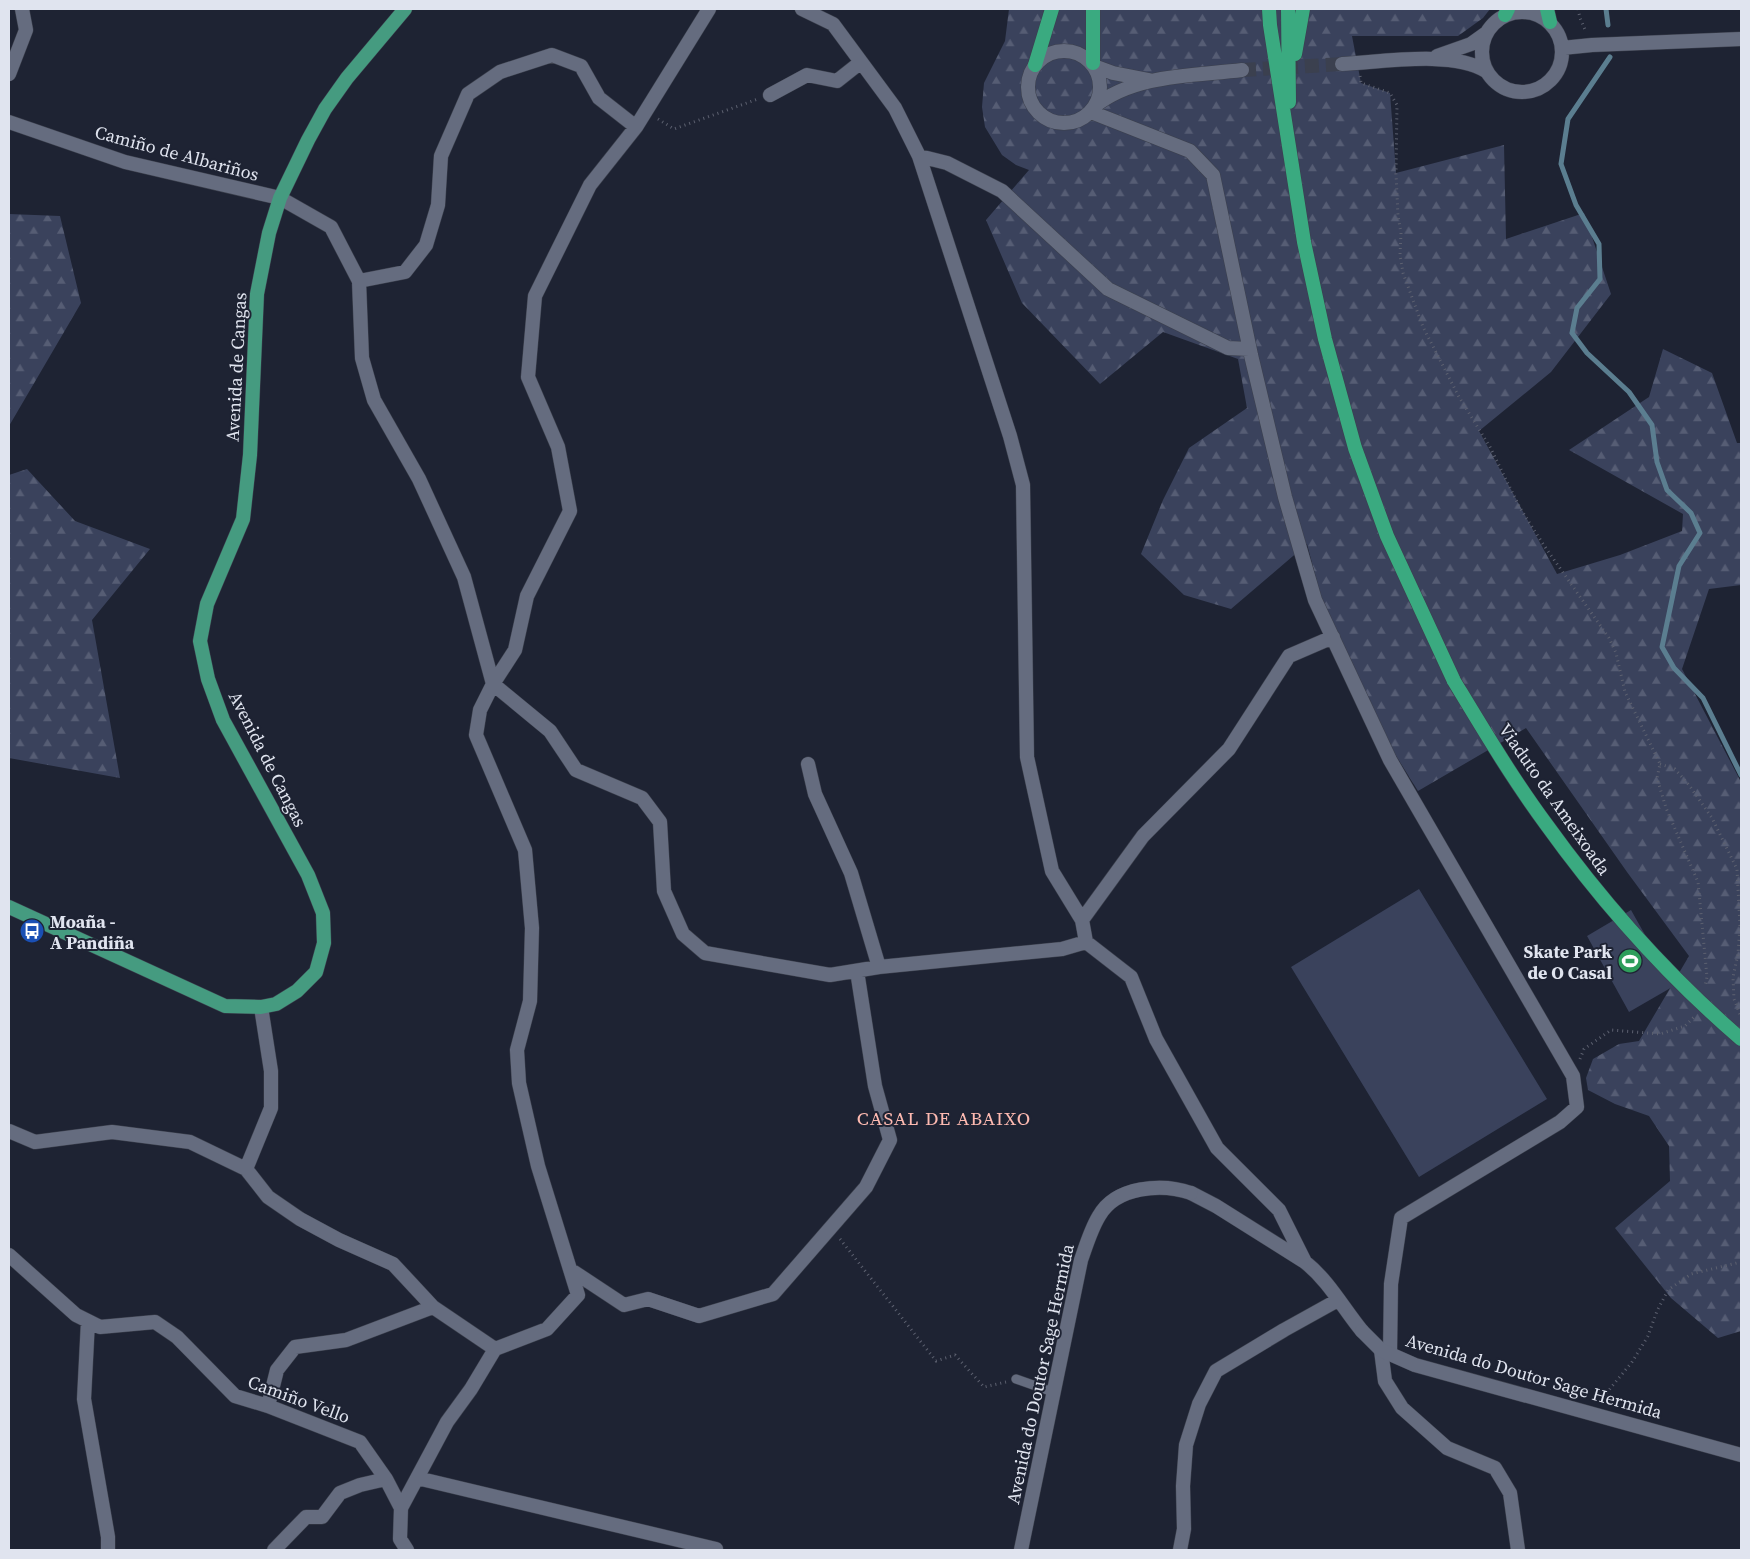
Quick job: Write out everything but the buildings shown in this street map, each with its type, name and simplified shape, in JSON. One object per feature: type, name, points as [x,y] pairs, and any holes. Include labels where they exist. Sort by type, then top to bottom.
[{"type":"highway","points":[[1035,65],[1052,9]]},
{"type":"highway","points":[[1093,9],[1094,65]]},
{"type":"highway","points":[[1269,9],[1292,167]]},
{"type":"highway","points":[[1288,9],[1292,167]]},
{"type":"highway","points":[[1289,87],[1303,9]]},
{"type":"highway","name":"Viaduto da Ameixoada","points":[[1292,167],[1304,242],[1321,322],[1355,448],[1387,536],[1454,681],[1487,735],[1545,822],[1593,886],[1662,962],[1715,1016],[1741,1038]]},
{"type":"main road","name":"Avenida de Cangas","points":[[9,907],[226,1006],[261,1007],[276,1004],[297,991],[316,972],[324,943],[323,912],[308,875],[222,720],[208,679],[200,641],[207,604],[244,519],[250,455],[257,294],[269,233],[280,198],[325,109],[347,78],[405,9]]},
{"type":"street","points":[[9,74],[26,30],[22,9]]},
{"type":"street","points":[[407,1550],[400,1539],[401,1508],[447,1422],[471,1389],[495,1349],[547,1330],[578,1296],[538,1166],[519,1083],[518,1050],[530,1001],[532,928],[525,850],[476,735],[480,710],[493,684],[515,650],[527,596],[570,511],[558,447],[528,377],[535,296],[590,185],[636,127],[710,9]]},
{"type":"street","points":[[802,9],[833,24],[895,108],[919,156],[1010,436],[1023,485],[1027,757],[1052,871],[1082,920],[1086,942],[1132,977],[1156,1039],[1217,1148],[1279,1210],[1305,1262]]},
{"type":"street","points":[[1342,64],[1427,59],[1455,61],[1478,66],[1495,82],[1507,89],[1520,92],[1533,90],[1546,84],[1555,75],[1561,62],[1562,48],[1549,15],[1528,12],[1506,12],[1485,34],[1471,44],[1427,59]]},
{"type":"street","points":[[1485,34],[1481,53],[1486,72]]},
{"type":"street","points":[[1562,48],[1741,39]]},
{"type":"street","points":[[1154,80],[1113,73],[1094,65],[1076,53],[1065,51],[1048,55],[1035,65],[1030,76],[1028,88],[1030,100],[1036,111],[1046,119],[1057,123],[1070,124],[1081,120],[1113,94],[1154,80],[1242,70]]},
{"type":"street","points":[[636,127],[599,98],[581,66],[552,55],[500,72],[468,94],[441,156],[438,205],[426,245],[404,272],[359,281],[362,358],[374,400],[419,479],[464,577],[493,684],[550,731],[576,770],[642,798],[660,822],[664,891],[683,934],[705,954],[830,975],[880,967],[1062,949],[1086,942]]},
{"type":"street","points":[[770,95],[807,75],[837,82],[862,62]]},
{"type":"street","points":[[1093,109],[1100,97],[1101,86],[1094,65]]},
{"type":"street","points":[[1093,109],[1190,151],[1213,175],[1250,349],[1285,497],[1315,600],[1390,760],[1573,1076],[1577,1107],[1560,1122],[1401,1218],[1391,1284],[1385,1352],[1385,1381],[1402,1408],[1447,1448],[1495,1468],[1510,1494],[1518,1550]]},
{"type":"street","name":"Camiño de Albariños","points":[[9,122],[125,162],[280,198],[331,227],[359,281]]},
{"type":"street","points":[[919,156],[947,163],[1002,191],[1108,289],[1228,348],[1250,349]]},
{"type":"street","points":[[1082,920],[1143,836],[1229,749],[1289,656],[1333,637]]},
{"type":"street","points":[[808,764],[815,794],[851,873],[880,967]]},
{"type":"street","points":[[571,1270],[624,1305],[648,1298],[699,1316],[773,1294],[866,1186],[890,1140],[875,1086],[857,970]]},
{"type":"street","points":[[246,1169],[271,1108],[271,1071],[261,1007]]},
{"type":"street","points":[[9,1131],[35,1142],[112,1132],[190,1142],[246,1169],[268,1197],[300,1219],[339,1240],[393,1264],[433,1307],[495,1349]]},
{"type":"street","name":"Avenida do Doutor Sage Hermida","points":[[1021,1550],[1081,1260],[1099,1215],[1114,1199],[1137,1190],[1156,1186],[1178,1188],[1191,1193],[1216,1206],[1305,1262],[1332,1289],[1338,1300],[1362,1331],[1385,1352],[1415,1365],[1741,1454]]},
{"type":"street","name":"Camiño Vello","points":[[9,1255],[76,1315],[100,1327],[154,1322],[177,1337],[235,1396],[268,1406],[360,1442],[386,1479]]},
{"type":"street","points":[[1180,1550],[1184,1529],[1183,1486],[1186,1445],[1199,1404],[1216,1371],[1338,1300]]},
{"type":"street","points":[[268,1406],[277,1370],[295,1347],[346,1340],[433,1307]]},
{"type":"street","points":[[88,1321],[84,1398],[108,1536],[108,1550]]},
{"type":"street","points":[[417,1478],[716,1549]]},
{"type":"street","points":[[274,1550],[306,1517],[322,1517],[340,1493],[360,1485],[386,1479],[401,1508]]},
{"type":"lane","points":[[1016,1379],[1054,1392]]},
{"type":"path","points":[[1578,9],[1592,45]]},
{"type":"path","points":[[1357,63],[1361,83],[1390,92],[1397,105],[1396,174],[1398,216],[1401,233],[1400,255],[1403,273],[1423,327],[1459,397],[1490,447],[1520,508],[1609,638],[1616,653],[1625,692],[1660,764],[1657,778],[1666,808],[1698,882],[1707,978],[1705,987]]},
{"type":"path","points":[[646,112],[674,129],[770,95]]},
{"type":"path","points":[[1660,764],[1675,769],[1689,785],[1712,818],[1736,869],[1740,926],[1733,984],[1734,999],[1741,1017]]},
{"type":"path","points":[[1573,1076],[1584,1049],[1611,1030],[1660,1034],[1685,1026],[1699,1012]]},
{"type":"path","points":[[831,1227],[936,1361],[955,1355],[984,1387],[1016,1379]]},
{"type":"path","points":[[1590,1413],[1632,1362],[1648,1336],[1657,1311],[1668,1290],[1691,1274],[1741,1262]]},
{"type":"green space","points":[[1009,9],[1490,9],[1483,18],[1458,36],[1352,36],[1361,83],[1390,93],[1396,173],[1504,145],[1506,239],[1584,213],[1611,294],[1551,372],[1479,431],[1557,574],[1620,555],[1682,531],[1683,514],[1569,450],[1649,397],[1663,349],[1712,373],[1737,443],[1741,443],[1741,585],[1709,589],[1682,669],[1741,782],[1741,1331],[1718,1338],[1671,1298],[1615,1228],[1670,1181],[1669,1146],[1649,1116],[1615,1104],[1588,1090],[1586,1078],[1593,1059],[1619,1044],[1639,1041],[1689,956],[1627,872],[1526,728],[1418,791],[1393,751],[1321,597],[1307,544],[1231,609],[1184,595],[1141,554],[1163,500],[1189,448],[1247,408],[1238,359],[1163,332],[1100,384],[1022,303],[986,220],[1029,170],[1016,165],[1002,155],[985,127],[982,107],[984,83],[1005,41]]},
{"type":"green space","points":[[9,214],[60,216],[81,303],[9,426]]},
{"type":"green space","points":[[27,469],[75,521],[150,549],[92,620],[120,778],[9,758],[9,475]]},
{"type":"green space","points":[[1419,889],[1547,1099],[1419,1177],[1291,967]]},
{"type":"green space","name":"Skate Park de O Casal","points":[[1631,910],[1674,986],[1629,1012],[1587,936]]},
{"type":"waterway","points":[[1606,9],[1608,25]]},
{"type":"waterway","points":[[1610,57],[1568,119],[1561,164],[1576,205],[1599,244],[1600,279],[1577,308],[1572,333],[1587,353],[1629,392],[1652,425],[1657,462],[1667,490],[1691,513],[1700,533],[1679,566],[1662,647],[1674,668],[1703,698],[1741,775]]},
{"type":"tunnel","points":[[1242,70],[1342,64]]},
{"type":"place","name":"Moaña - A Pandiña","points":[[32,931]]},
{"type":"place","name":"Skate Park de O Casal","points":[[1630,961]]},
{"type":"district","name":"CASAL DE ABAIXO","points":[[944,1118]]}]
